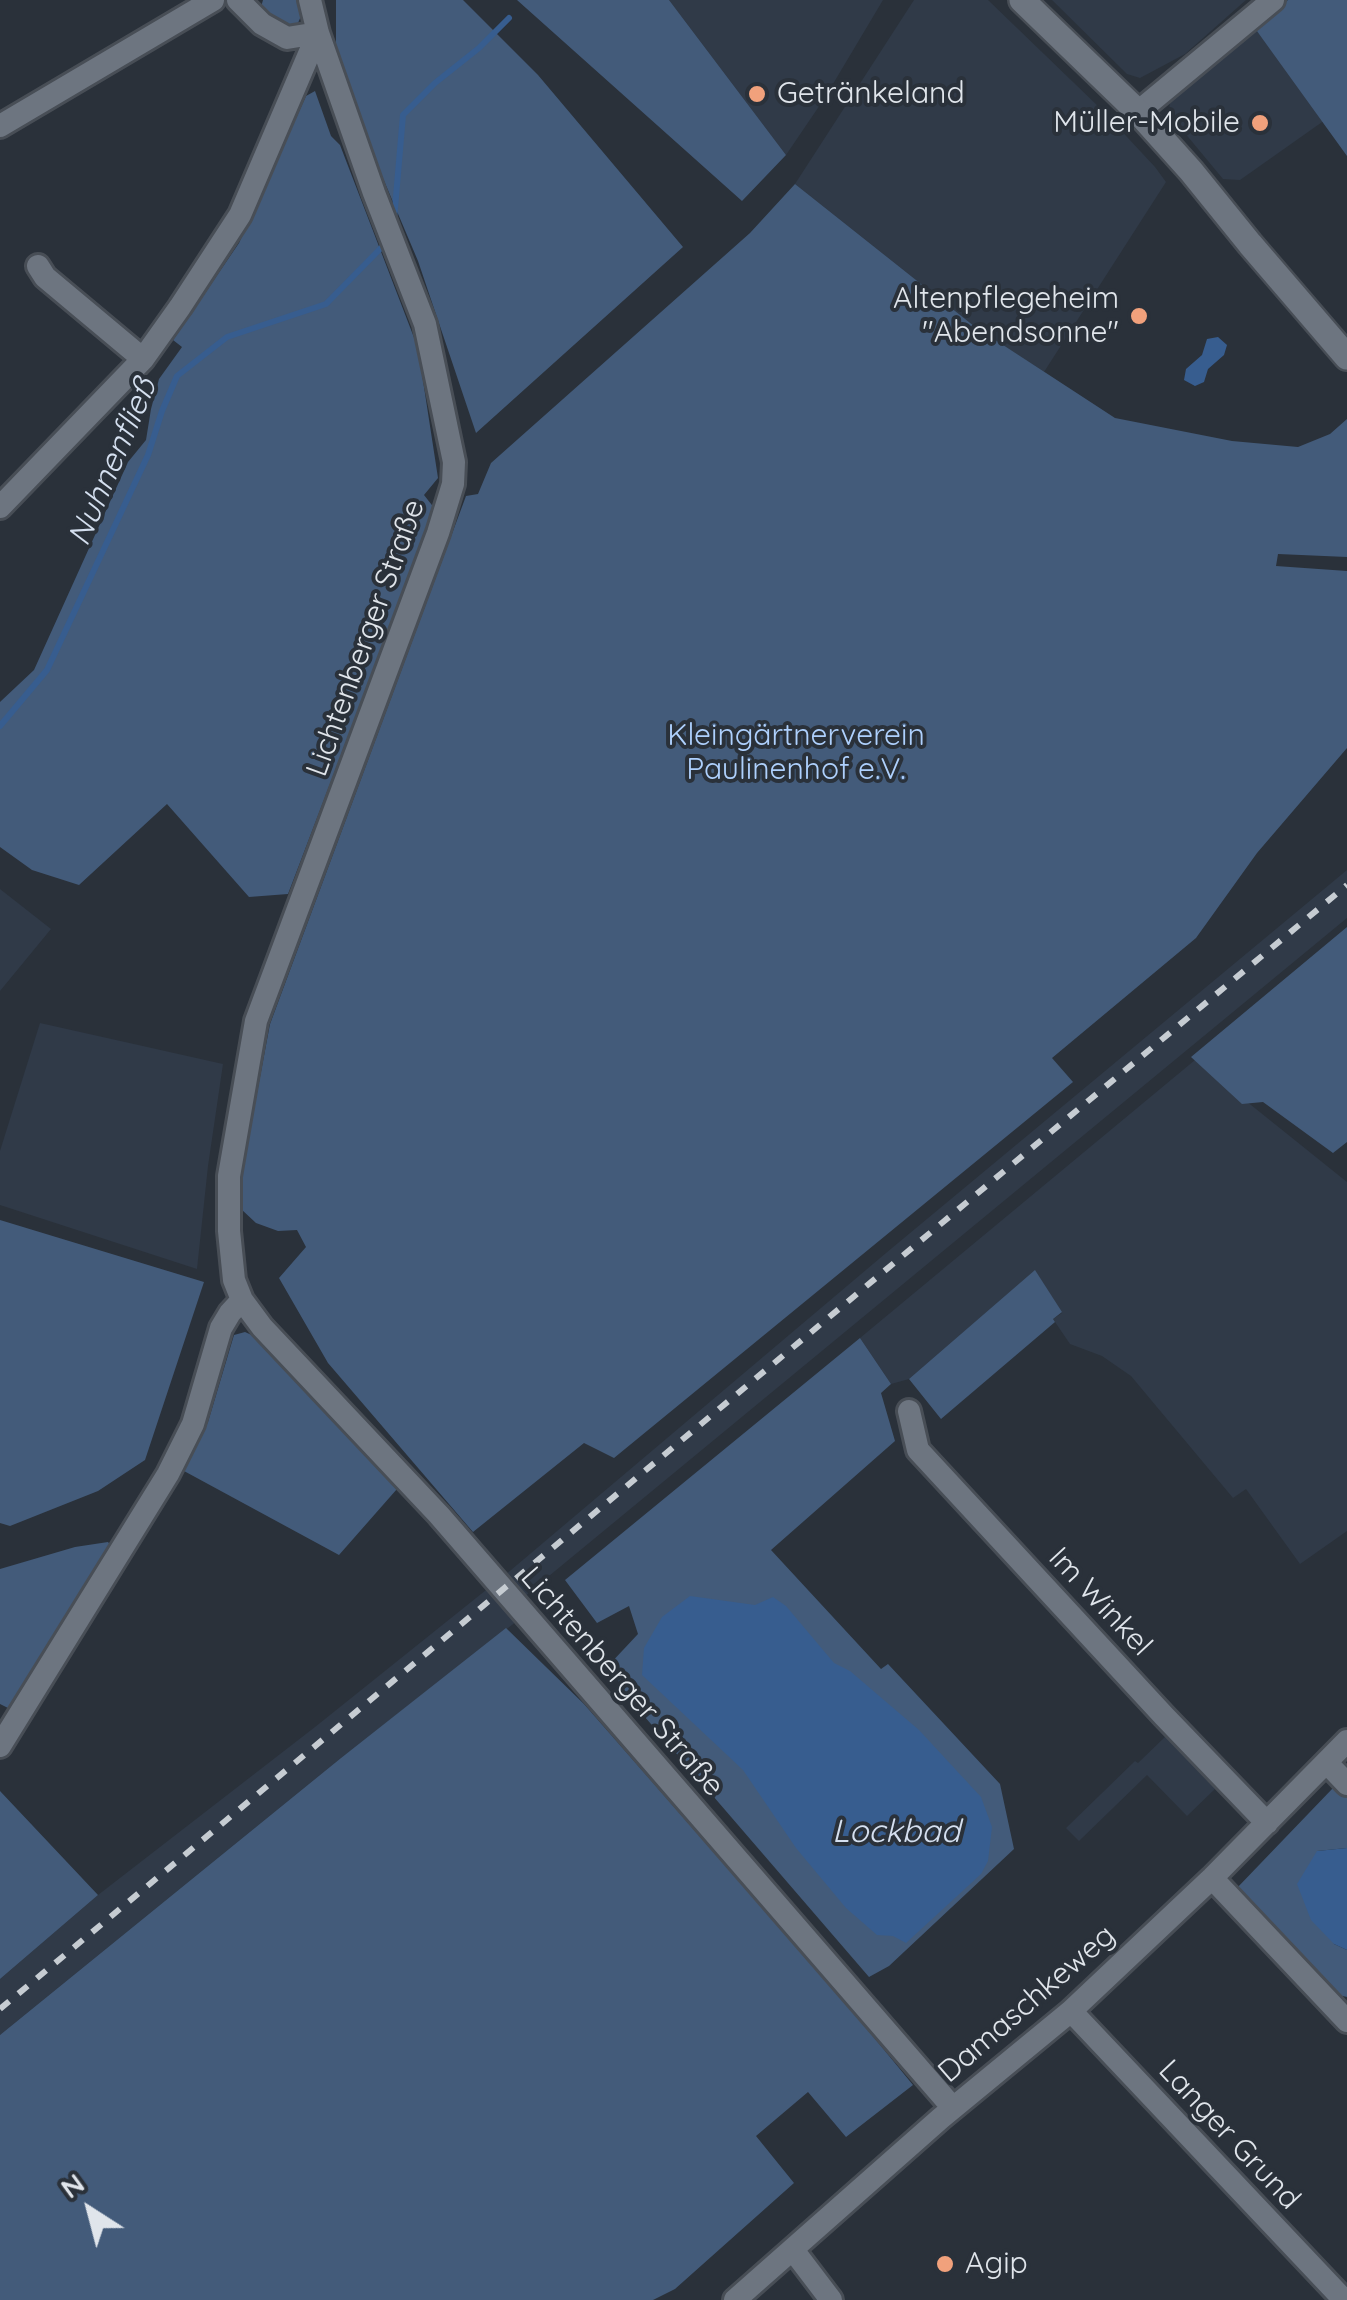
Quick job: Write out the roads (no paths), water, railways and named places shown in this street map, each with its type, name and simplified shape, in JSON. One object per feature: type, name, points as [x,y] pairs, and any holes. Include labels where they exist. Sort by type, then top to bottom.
[{"type":"street","points":[[0,126],[213,0]]},
{"type":"street","points":[[238,0],[262,24],[288,38],[318,34]]},
{"type":"street","name":"Lichtenberger Straße","points":[[310,0],[318,34],[374,194],[425,324],[454,462],[453,484],[256,1021],[229,1176],[234,1280],[242,1300],[262,1328],[439,1515],[953,2108]]},
{"type":"street","points":[[1022,0],[1138,112],[1192,171],[1347,357]]},
{"type":"street","points":[[1138,112],[1273,0]]},
{"type":"street","points":[[0,507],[143,359],[240,215],[318,34]]},
{"type":"street","points":[[38,266],[44,277],[143,359]]},
{"type":"street","points":[[0,1746],[168,1474],[193,1424],[222,1328],[242,1300]]},
{"type":"street","name":"Im Winkel","points":[[909,1411],[918,1450],[1267,1823]]},
{"type":"street","name":"Damaschkeweg","points":[[735,2300],[953,2108],[1071,2011],[1212,1878],[1347,1741]]},
{"type":"street","points":[[1327,1763],[1347,1784]]},
{"type":"street","points":[[1212,1878],[1347,2021]]},
{"type":"street","name":"Langer Grund","points":[[1071,2011],[1344,2300]]},
{"type":"street","points":[[793,2250],[832,2300]]},
{"type":"water","points":[[1218,337],[1227,345],[1224,355],[1208,369],[1204,382],[1195,386],[1184,380],[1186,369],[1202,355],[1207,339]]},
{"type":"water","name":"Lockbad","points":[[690,1596],[755,1605],[773,1597],[786,1606],[834,1663],[850,1671],[919,1730],[981,1797],[992,1827],[988,1861],[981,1874],[906,1943],[893,1936],[877,1935],[846,1908],[796,1848],[743,1770],[642,1675],[644,1648],[662,1617]]},
{"type":"water","points":[[1347,1848],[1347,1950],[1334,1944],[1311,1920],[1297,1884],[1317,1851]]},
{"type":"waterway","name":"Nuhnenfließ","points":[[394,220],[403,115],[509,18]]},
{"type":"waterway","name":"Nuhnenfließ","points":[[0,726],[47,670],[148,455],[177,376],[227,337],[326,304],[381,248]]},
{"type":"railway","points":[[0,2009],[1347,885]]},
{"type":"place","name":"Getränkeland","points":[[757,94]]},
{"type":"place","name":"Müller-Mobile","points":[[1260,123]]},
{"type":"place","name":"Altenpflegeheim \"Abendsonne\"","points":[[1139,316]]},
{"type":"place","name":"Agip","points":[[945,2264]]},
{"type":"park label","name":"Kleingärtnerverein Paulinenhof e.V.","points":[[796,753]]}]
